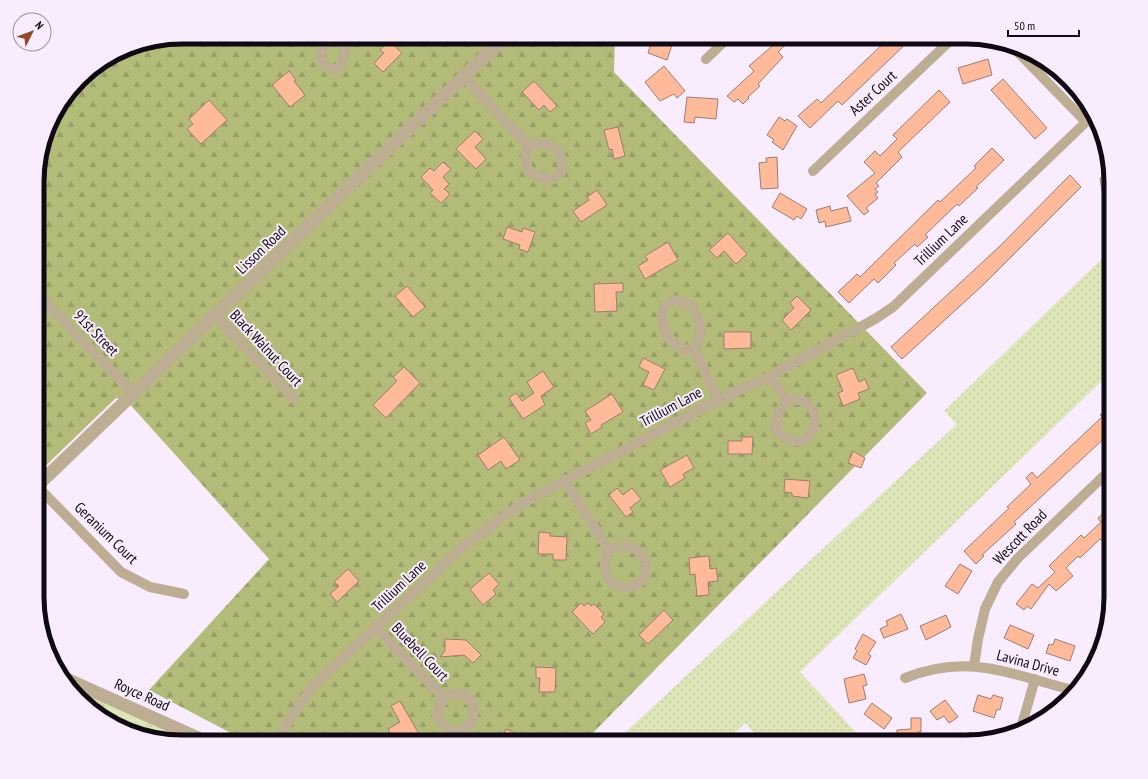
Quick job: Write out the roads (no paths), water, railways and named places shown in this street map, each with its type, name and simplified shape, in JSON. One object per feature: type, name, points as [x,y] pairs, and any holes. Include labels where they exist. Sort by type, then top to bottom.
[{"type":"street","points":[[327,44],[320,54],[324,65],[331,68],[338,67],[344,61],[345,44]]},
{"type":"street","name":"Lisson Road","points":[[44,480],[498,44]]},
{"type":"street","points":[[706,58],[721,44]]},
{"type":"street","name":"Aster Court","points":[[813,171],[947,44]]},
{"type":"street","points":[[1022,56],[1091,123]]},
{"type":"street","points":[[464,77],[528,145]]},
{"type":"street","name":"Trillium Lane","points":[[282,735],[285,727],[312,687],[465,545],[521,504],[564,480],[718,400],[770,376],[875,319],[892,307],[1091,123]]},
{"type":"street","name":"91st Street","points":[[44,300],[133,393]]},
{"type":"street","points":[[675,300],[691,305],[700,321],[701,338],[695,350],[683,349],[672,341],[663,327],[661,314],[666,306],[675,300]]},
{"type":"street","name":"Black Walnut Court","points":[[216,316],[294,400]]},
{"type":"street","points":[[695,350],[718,400]]},
{"type":"street","points":[[770,376],[788,401]]},
{"type":"street","points":[[800,400],[810,407],[815,415],[816,424],[810,435],[804,441],[794,441],[784,438],[776,429],[776,418],[779,409],[788,401],[800,400]]},
{"type":"street","name":"Wescott Road","points":[[974,666],[978,638],[985,609],[998,582],[1018,558],[1104,476]]},
{"type":"street","points":[[564,480],[609,550],[605,567],[608,578],[615,585],[626,588],[641,583],[645,575],[646,564],[641,553],[632,547],[621,546],[609,550]]},
{"type":"street","name":"Geranium Court","points":[[44,492],[121,572],[150,587],[184,594]]},
{"type":"street","name":"Bluebell Court","points":[[376,628],[443,697]]},
{"type":"street","name":"Lavina Drive","points":[[905,678],[931,669],[974,666],[1003,670],[1069,689]]},
{"type":"street","points":[[1022,723],[1035,679]]},
{"type":"street","name":"Royce Road","points":[[74,683],[191,735]]}]
